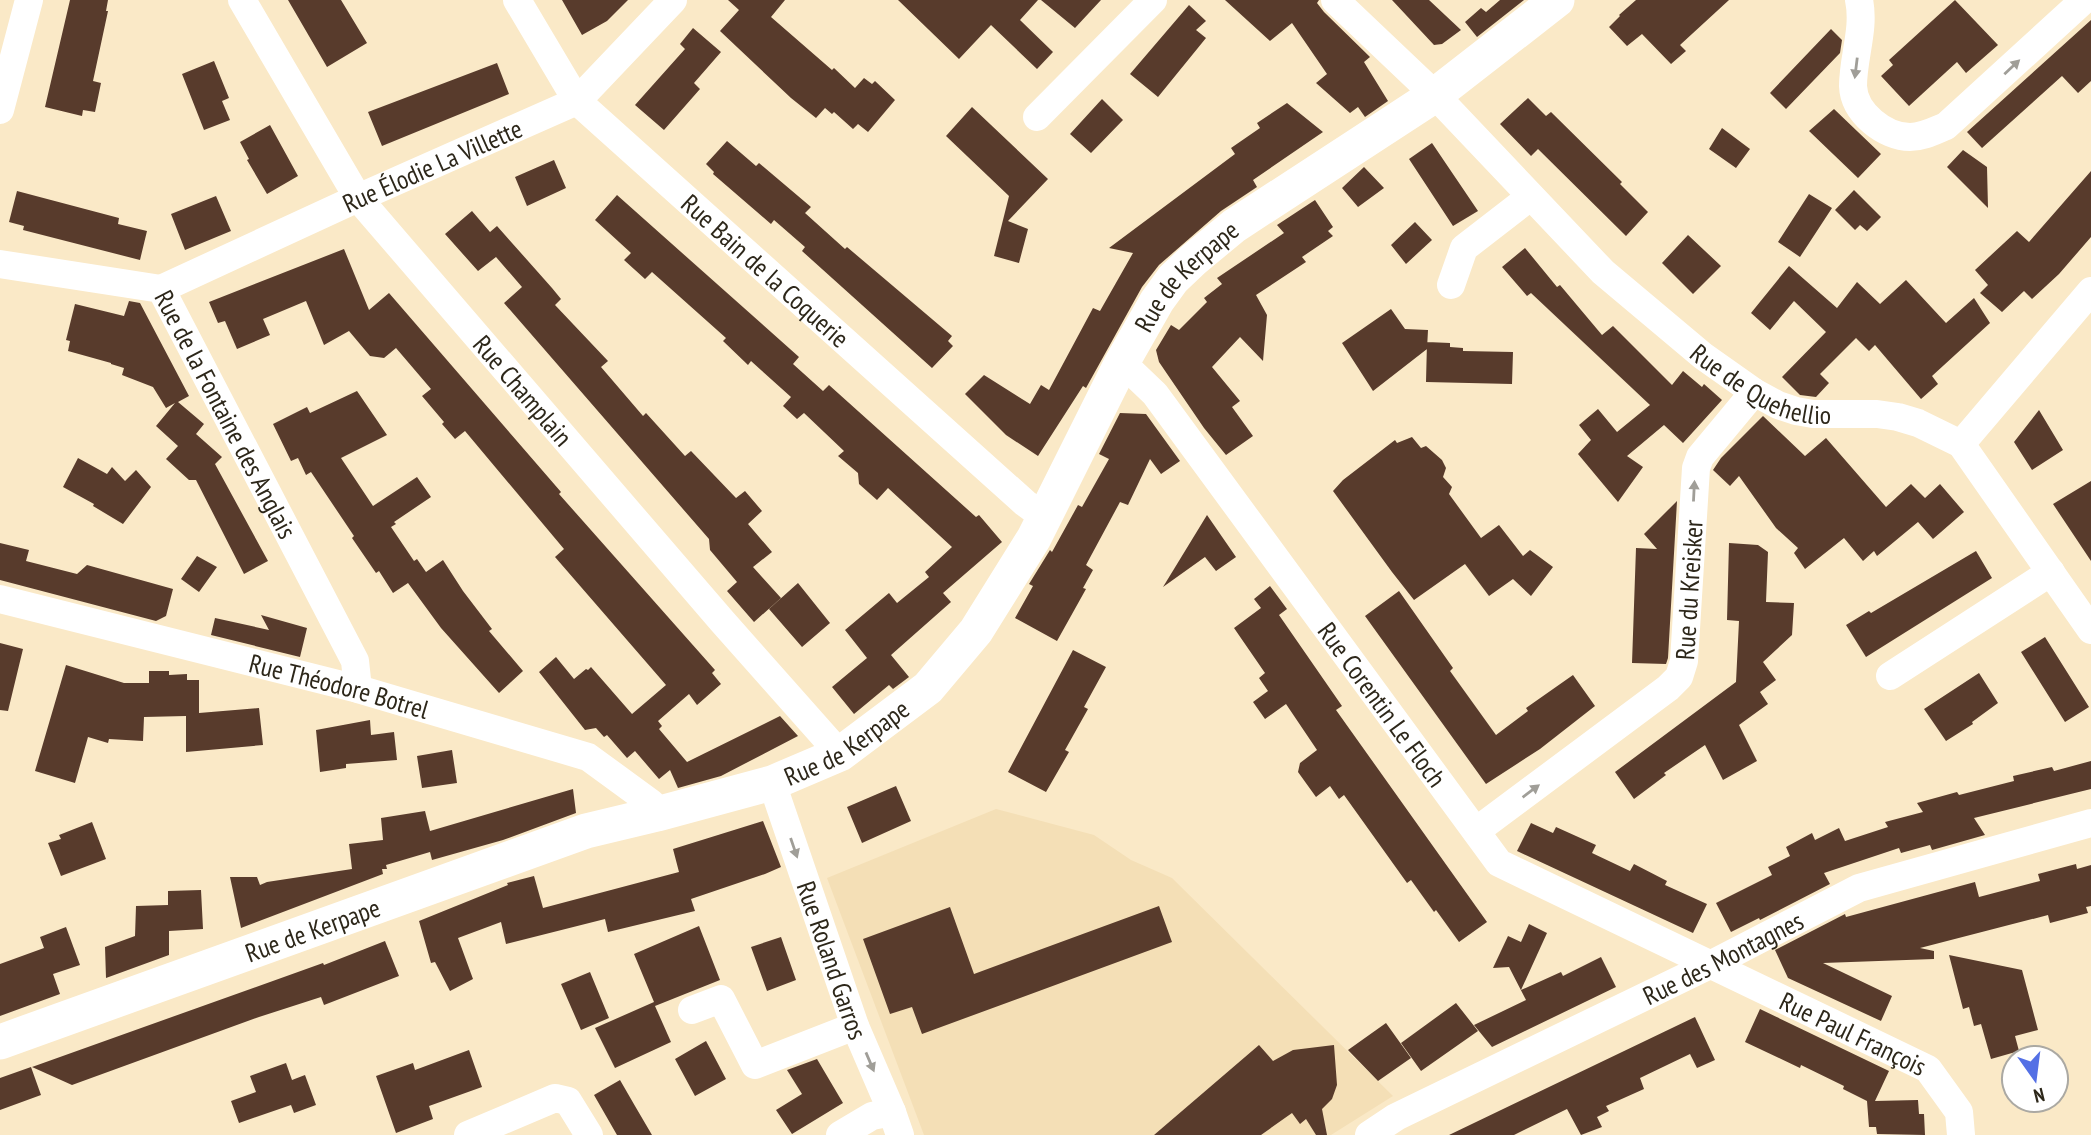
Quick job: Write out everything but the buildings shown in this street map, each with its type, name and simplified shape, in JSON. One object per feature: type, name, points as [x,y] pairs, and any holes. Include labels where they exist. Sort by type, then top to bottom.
[{"type":"street","points":[[0,110],[29,0]]},
{"type":"street","name":"Rue Champlain","points":[[242,0],[358,198],[840,754]]},
{"type":"street","name":"Rue Bain de la Coquerie","points":[[517,0],[577,101],[1025,503],[1044,517]]},
{"type":"street","name":"Rue Élodie La Villette","points":[[161,289],[577,101],[673,0]]},
{"type":"street","points":[[1037,117],[1153,0]]},
{"type":"street","name":"Rue de Quehellio","points":[[1335,0],[1435,95],[1603,272],[1703,356],[1754,392],[1778,405],[1813,414],[1898,416],[1961,444],[2091,630]]},
{"type":"street","name":"Rue de Kerpape","points":[[0,1042],[586,831],[772,783],[840,754],[928,688],[976,631],[1034,538],[1120,366],[1157,301],[1173,279],[1234,226],[1435,95],[1557,0]]},
{"type":"street","points":[[1859,0],[1862,15],[1853,88],[1856,100],[1868,117],[1883,129],[1908,137],[1924,135],[1946,126],[2084,0]]},
{"type":"street","points":[[1451,285],[1464,248],[1530,197]]},
{"type":"street","name":"Rue de la Fontaine des Anglais","points":[[0,264],[161,289],[355,661],[358,689]]},
{"type":"street","points":[[1961,444],[2091,291]]},
{"type":"street","name":"Rue Corentin Le Floch","points":[[1120,366],[1132,372],[1155,394],[1499,863],[1710,965]]},
{"type":"street","name":"Rue du Kreisker","points":[[1476,831],[1675,683],[1679,677],[1684,661],[1697,462],[1754,392]]},
{"type":"street","points":[[1890,676],[2051,572]]},
{"type":"street","name":"Rue Théodore Botrel","points":[[0,599],[358,689],[588,757],[651,803],[657,814]]},
{"type":"street","name":"Rue Roland Garros","points":[[772,783],[855,1026],[896,1123]]},
{"type":"street","name":"Rue des Montagnes","points":[[1369,1135],[1396,1116],[1710,965],[1860,888],[2091,823]]},
{"type":"street","name":"Rue Paul François","points":[[1710,965],[1928,1069],[1959,1112],[1961,1135]]},
{"type":"street","points":[[692,1010],[721,999],[755,1065],[855,1026]]},
{"type":"street","points":[[468,1135],[555,1098],[568,1101],[589,1135]]},
{"type":"street","points":[[840,1135],[872,1116],[896,1123]]},
{"type":"shaded area","points":[[996,809],[1094,835],[1131,860],[1172,878],[1393,1096],[1331,1135],[924,1135],[827,878]]}]
